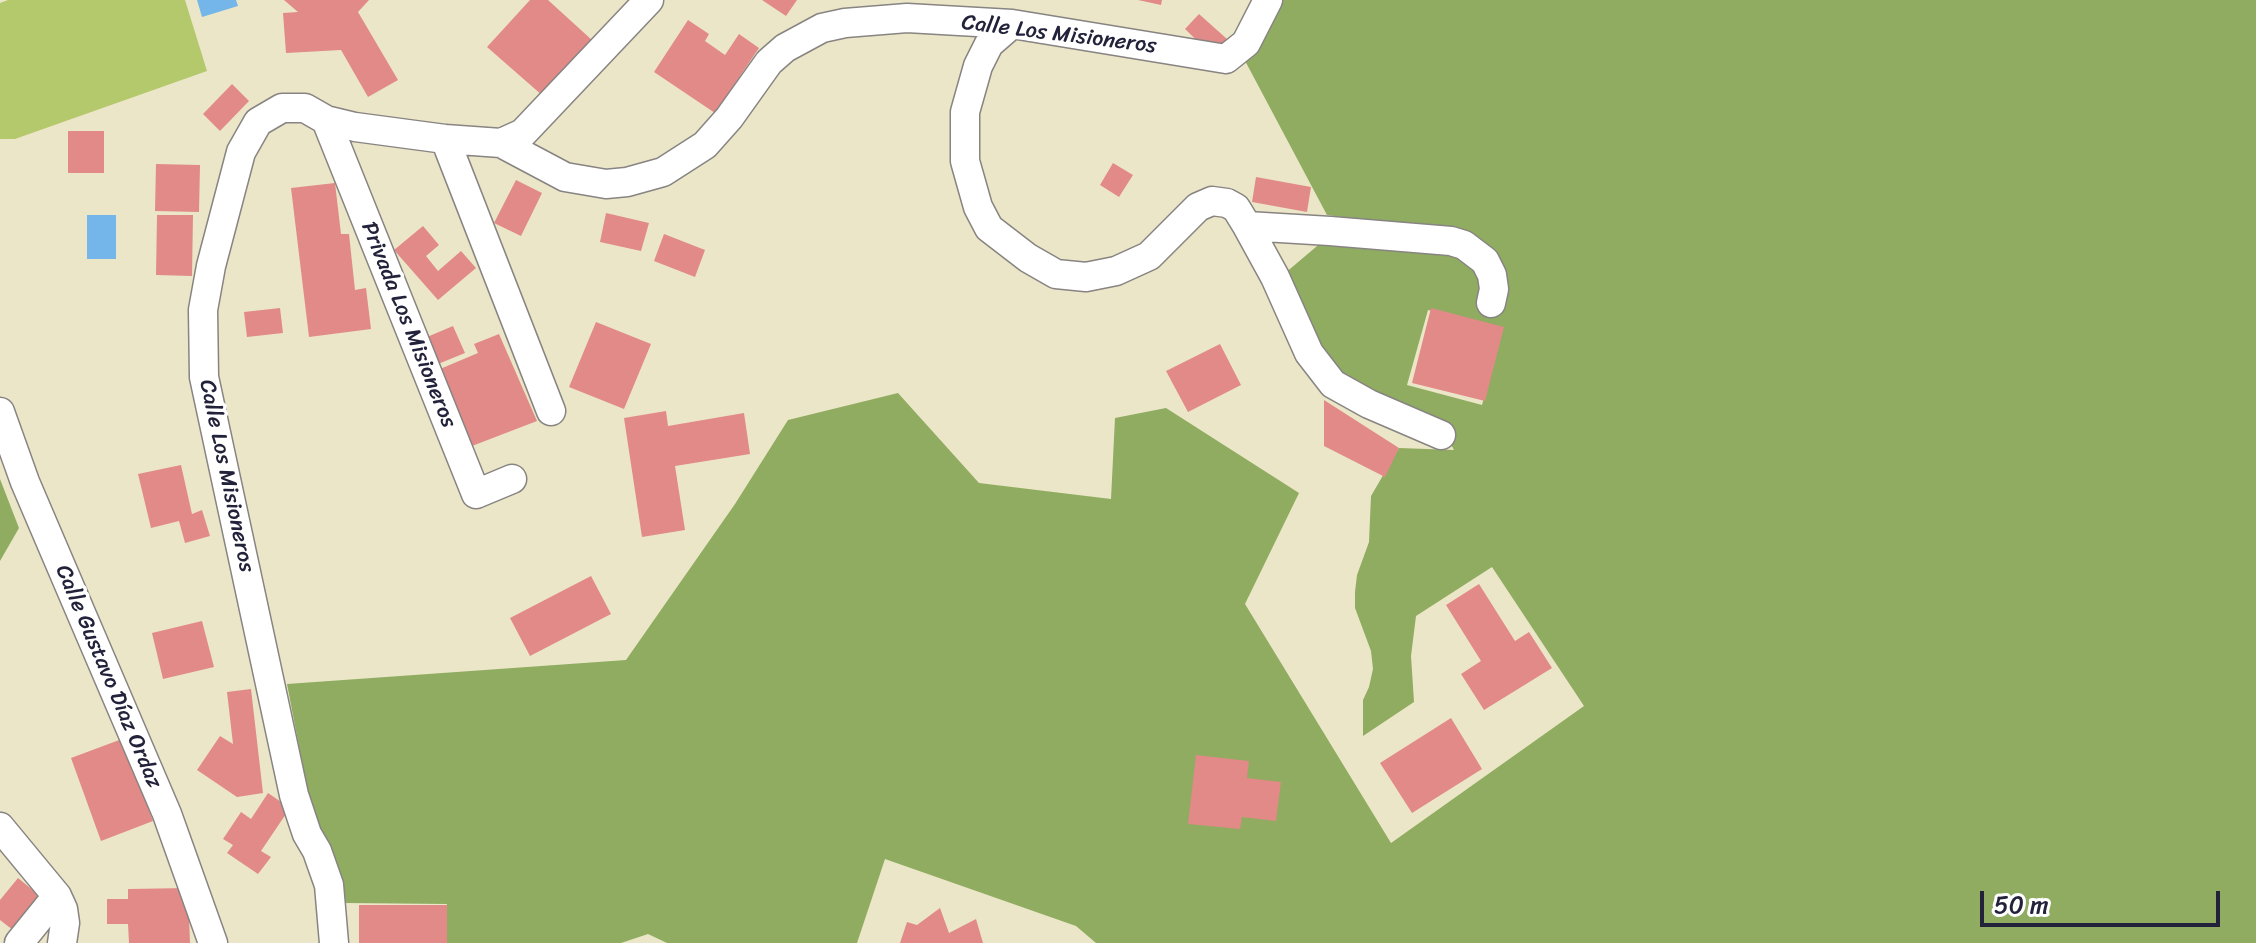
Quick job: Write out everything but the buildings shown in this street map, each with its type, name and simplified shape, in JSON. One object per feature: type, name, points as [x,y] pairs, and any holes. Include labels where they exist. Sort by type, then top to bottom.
[{"type":"street","points":[[501,143],[523,133],[649,0]]},
{"type":"street","name":"Calle Los Misioneros","points":[[334,943],[329,885],[294,795],[204,377],[203,310],[222,220],[241,152],[250,133],[269,113],[282,108],[305,108],[326,120],[355,127],[501,143],[565,177],[606,184],[646,178],[678,164],[705,145],[729,118],[769,62],[785,48],[822,28],[907,18],[1012,24],[1226,59],[1246,43],[1268,0]]},
{"type":"street","points":[[1012,24],[989,44],[978,66],[965,112],[965,161],[978,207],[989,228],[1028,258],[1056,274],[1086,277],[1116,271],[1149,256],[1198,207],[1212,201],[1227,203],[1236,208],[1247,226],[1275,277],[1309,353],[1333,384],[1369,404],[1441,435]]},
{"type":"street","name":"Privada Los Misioneros","points":[[326,120],[476,494],[512,479]]},
{"type":"street","points":[[445,139],[551,411]]},
{"type":"street","points":[[1247,226],[1451,241],[1464,245],[1485,261],[1492,275],[1494,289],[1491,303]]},
{"type":"street","name":"Calle Gustavo Díaz Ordaz","points":[[0,412],[25,482],[167,814],[213,943]]},
{"type":"street","points":[[0,827],[57,896],[65,923],[62,943]]},
{"type":"street","points":[[19,943],[57,896]]},
{"type":"green space","points":[[8,0],[185,0],[207,71],[15,139],[0,139],[0,3]]},
{"type":"green space","points":[[1275,0],[2256,0],[2256,943],[1096,943],[1076,926],[885,859],[857,943],[667,943],[648,934],[621,943],[447,943],[447,904],[346,903],[338,865],[319,829],[308,793],[287,684],[626,660],[735,504],[788,420],[898,393],[979,483],[1111,499],[1115,418],[1166,408],[1299,493],[1245,604],[1391,843],[1584,706],[1492,567],[1416,616],[1411,656],[1414,702],[1363,736],[1363,700],[1373,669],[1371,651],[1355,608],[1355,592],[1357,575],[1369,542],[1371,496],[1399,448],[1454,450],[1446,435],[1333,381],[1284,274],[1323,241],[1375,221],[1327,215],[1243,57]],"holes":[[[1428,310],[1503,328],[1482,405],[1407,385]]]},
{"type":"green space","points":[[0,479],[19,528],[0,561]]},
{"type":"water","points":[[197,0],[236,0],[238,6],[202,17]]},
{"type":"water","points":[[87,215],[116,215],[116,259],[87,259]]}]
